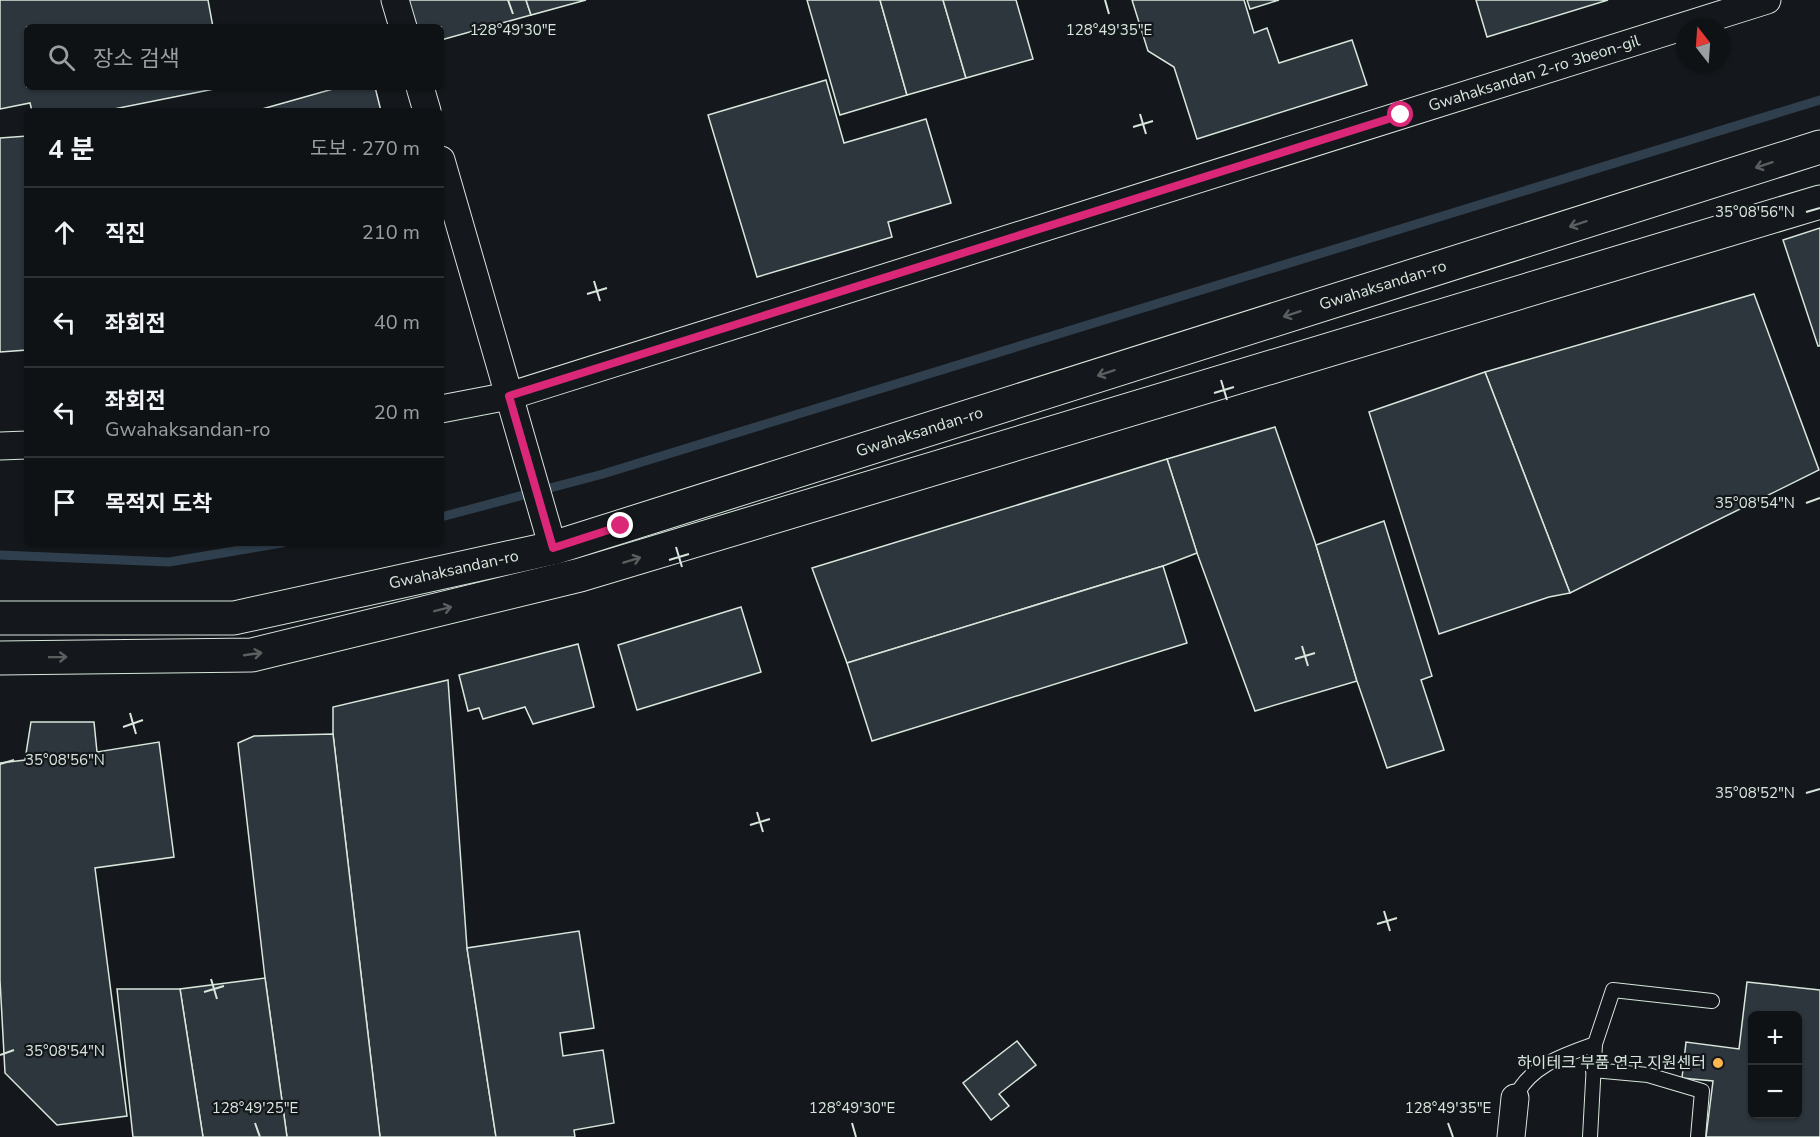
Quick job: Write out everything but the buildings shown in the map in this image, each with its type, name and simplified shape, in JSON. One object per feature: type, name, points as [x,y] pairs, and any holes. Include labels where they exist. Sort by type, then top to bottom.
[{"type":"main road","name":"Gwahaksandan-ro","points":[[0,618],[234,618],[553,548],[1820,147]]},
{"type":"main road","name":"Gwahaksandan-ro","points":[[0,658],[252,655],[580,575],[1820,202]]},
{"type":"street","points":[[395,0],[401,24]]},
{"type":"street","name":"Gwahaksandan 2-ro 3beon-gil","points":[[444,408],[509,396],[1767,0]]},
{"type":"street","points":[[421,90],[426,108]]},
{"type":"street","points":[[444,170],[553,548]]},
{"type":"street","points":[[0,446],[24,445]]},
{"type":"street","points":[[1511,1137],[1515,1098]]},
{"type":"lane","points":[[1590,1137],[1595,1044],[1612,990],[1712,1001]]},
{"type":"lane","points":[[1515,1098],[1521,1085],[1551,1060],[1595,1044]]},
{"type":"lane","points":[[1593,1070],[1648,1075],[1702,1091],[1698,1137]]},
{"type":"waterway","points":[[444,516],[603,474],[1820,100]]},
{"type":"waterway","points":[[0,555],[169,562],[264,546]]},
{"type":"place","name":"하이테크 부품 연구 지원센터","points":[[1718,1063]]},
{"type":"route","points":[[621,526],[553,548],[509,396],[1401,115]]}]
